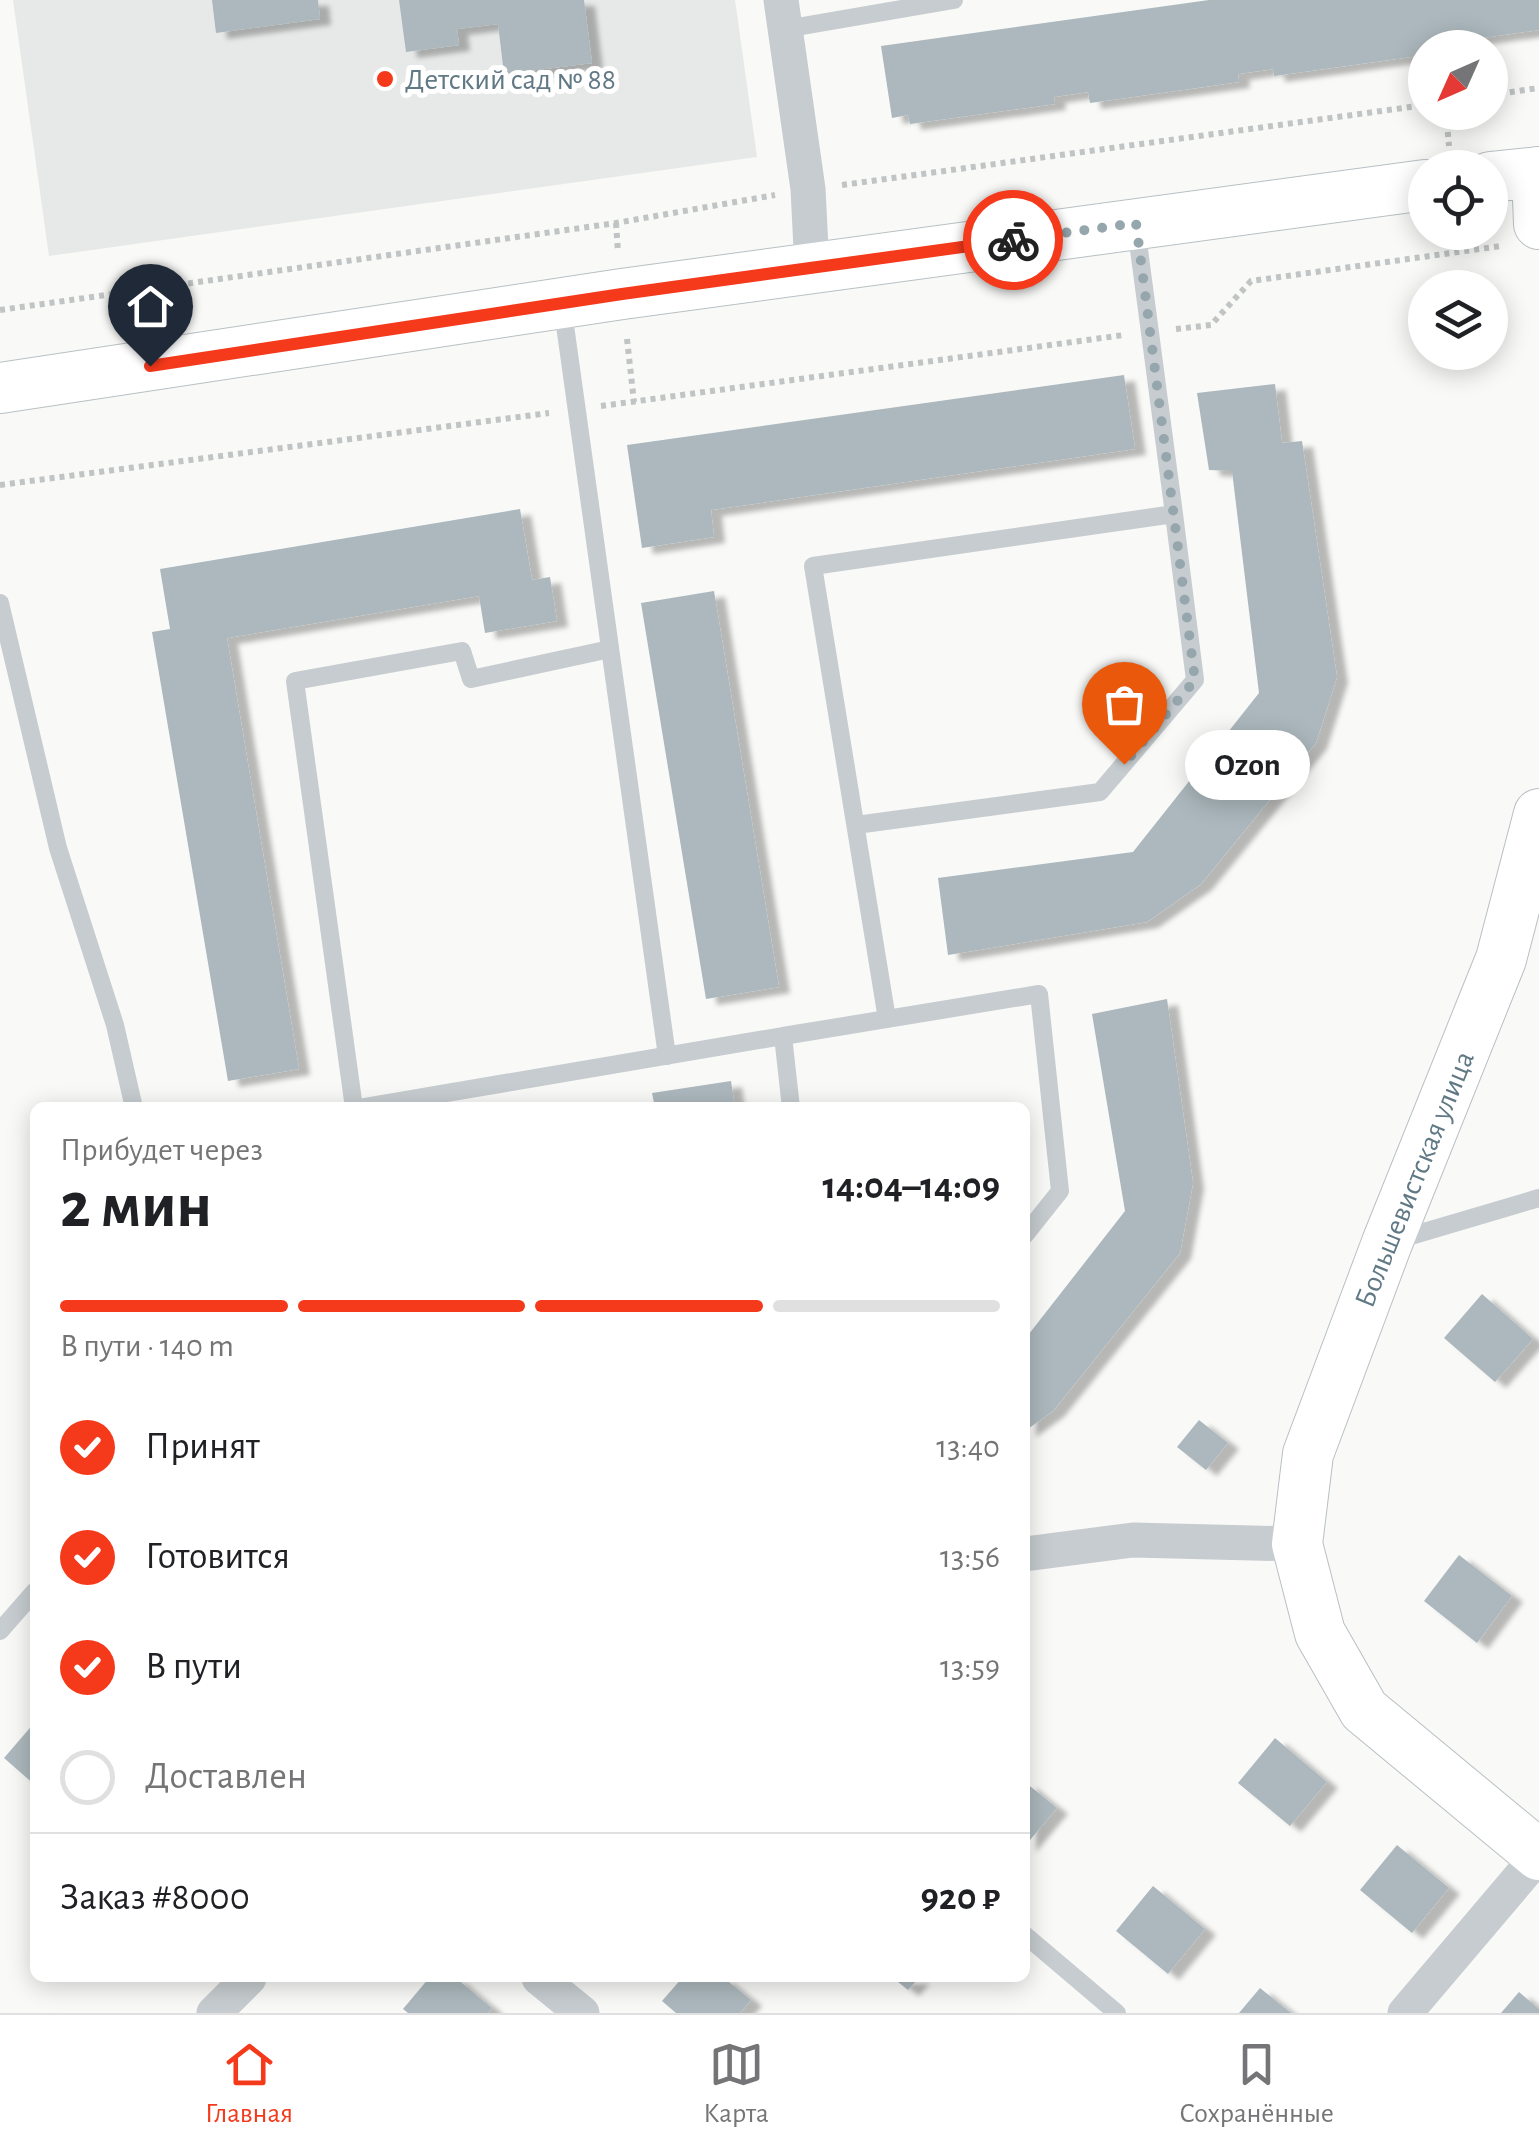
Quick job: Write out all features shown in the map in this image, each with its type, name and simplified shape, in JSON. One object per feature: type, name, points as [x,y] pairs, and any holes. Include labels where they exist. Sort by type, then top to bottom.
[{"type":"street","points":[[783,14],[808,189],[812,268]]},
{"type":"street","points":[[0,388],[562,303],[1136,223],[1408,172]]},
{"type":"street","points":[[1522,174],[1522,235]]},
{"type":"street","name":"Большевистская улица","points":[[1539,814],[1502,959],[1387,1244],[1308,1454],[1296,1544],[1320,1633],[1364,1710],[1539,1855]]},
{"type":"street","points":[[1030,1553],[1134,1540],[1296,1544]]},
{"type":"street","points":[[1405,2013],[1539,1855]]},
{"type":"street","points":[[214,2013],[245,1982]]},
{"type":"street","points":[[544,1982],[582,2013]]},
{"type":"lane","points":[[783,14],[954,0]]},
{"type":"lane","points":[[856,824],[1100,792],[1195,680],[1136,223]]},
{"type":"lane","points":[[562,303],[667,1056]]},
{"type":"lane","points":[[887,1019],[813,566],[1174,514]]},
{"type":"lane","points":[[0,603],[58,848],[115,1025],[133,1102]]},
{"type":"lane","points":[[355,1102],[295,681],[462,651],[470,679],[610,650]]},
{"type":"lane","points":[[392,1102],[1039,994],[1060,1191],[1030,1230]]},
{"type":"lane","points":[[783,1036],[791,1102]]},
{"type":"lane","points":[[1387,1244],[1539,1198]]},
{"type":"lane","points":[[0,1631],[30,1597]]},
{"type":"lane","points":[[1030,1940],[1117,2013]]},
{"type":"path","points":[[1508,93],[1539,88]]},
{"type":"path","points":[[0,310],[616,223],[808,189],[1408,107]]},
{"type":"path","points":[[1210,325],[1251,280],[1456,252],[1522,235]]},
{"type":"shaded area","name":"Детский сад № 88","points":[[13,0],[735,0],[757,157],[49,256]]},
{"type":"building","points":[[212,0],[318,0],[320,19],[216,33]]},
{"type":"building","points":[[399,0],[584,0],[592,63],[504,74],[498,24],[457,29],[459,45],[406,52]]},
{"type":"building","points":[[1209,0],[1539,0],[1539,30],[1508,34],[1508,30],[1408,30],[1408,57],[1274,76],[1273,69],[1238,74],[1239,82],[1090,103],[1088,92],[1054,97],[1055,104],[910,124],[908,115],[892,118],[881,46]]},
{"type":"building","points":[[1124,375],[1135,449],[711,510],[714,537],[642,548],[627,445]]},
{"type":"building","points":[[1275,384],[1282,443],[1302,441],[1337,677],[1316,743],[1201,884],[1147,922],[948,955],[938,878],[1133,852],[1259,693],[1232,471],[1209,470],[1197,393]]},
{"type":"building","points":[[520,509],[532,580],[550,577],[557,621],[485,633],[479,596],[227,638],[299,1069],[228,1081],[152,632],[170,629],[160,569]]},
{"type":"building","points":[[714,591],[779,987],[706,999],[641,603]]},
{"type":"building","points":[[1167,999],[1193,1183],[1180,1253],[1053,1411],[1030,1427],[1030,1333],[1125,1211],[1092,1014]]},
{"type":"building","points":[[731,1081],[734,1102],[654,1102],[652,1093]]},
{"type":"building","points":[[1482,1294],[1533,1339],[1495,1382],[1444,1338]]},
{"type":"building","points":[[1199,1420],[1228,1443],[1206,1470],[1177,1447]]},
{"type":"building","points":[[1459,1555],[1512,1596],[1477,1643],[1424,1601]]},
{"type":"building","points":[[30,1728],[30,1781],[4,1758]]},
{"type":"building","points":[[1275,1738],[1327,1782],[1290,1826],[1238,1783]]},
{"type":"building","points":[[1030,1786],[1057,1808],[1030,1840]]},
{"type":"building","points":[[1397,1845],[1449,1888],[1412,1933],[1360,1890]]},
{"type":"building","points":[[1153,1886],[1205,1929],[1168,1974],[1116,1931]]},
{"type":"building","points":[[426,1982],[461,1982],[492,2008],[488,2013],[408,2013],[403,2009]]},
{"type":"building","points":[[679,1982],[729,1982],[751,2000],[740,2013],[676,2013],[662,2001]]},
{"type":"building","points":[[898,1982],[915,1982],[908,1990]]},
{"type":"building","points":[[1260,1988],[1291,2013],[1239,2013]]},
{"type":"building","points":[[1519,1992],[1539,2009],[1539,2013],[1501,2013]]},
{"type":"way so far","points":[[1013,240],[1136,223],[1195,680],[1124,764]]},
{"type":"place","name":"Детский сад № 88","points":[[385,79]]},
{"type":"place","name":"Ozon","points":[[1124,764]]},
{"type":"route","points":[[150,366],[622,294],[1013,240]]}]
